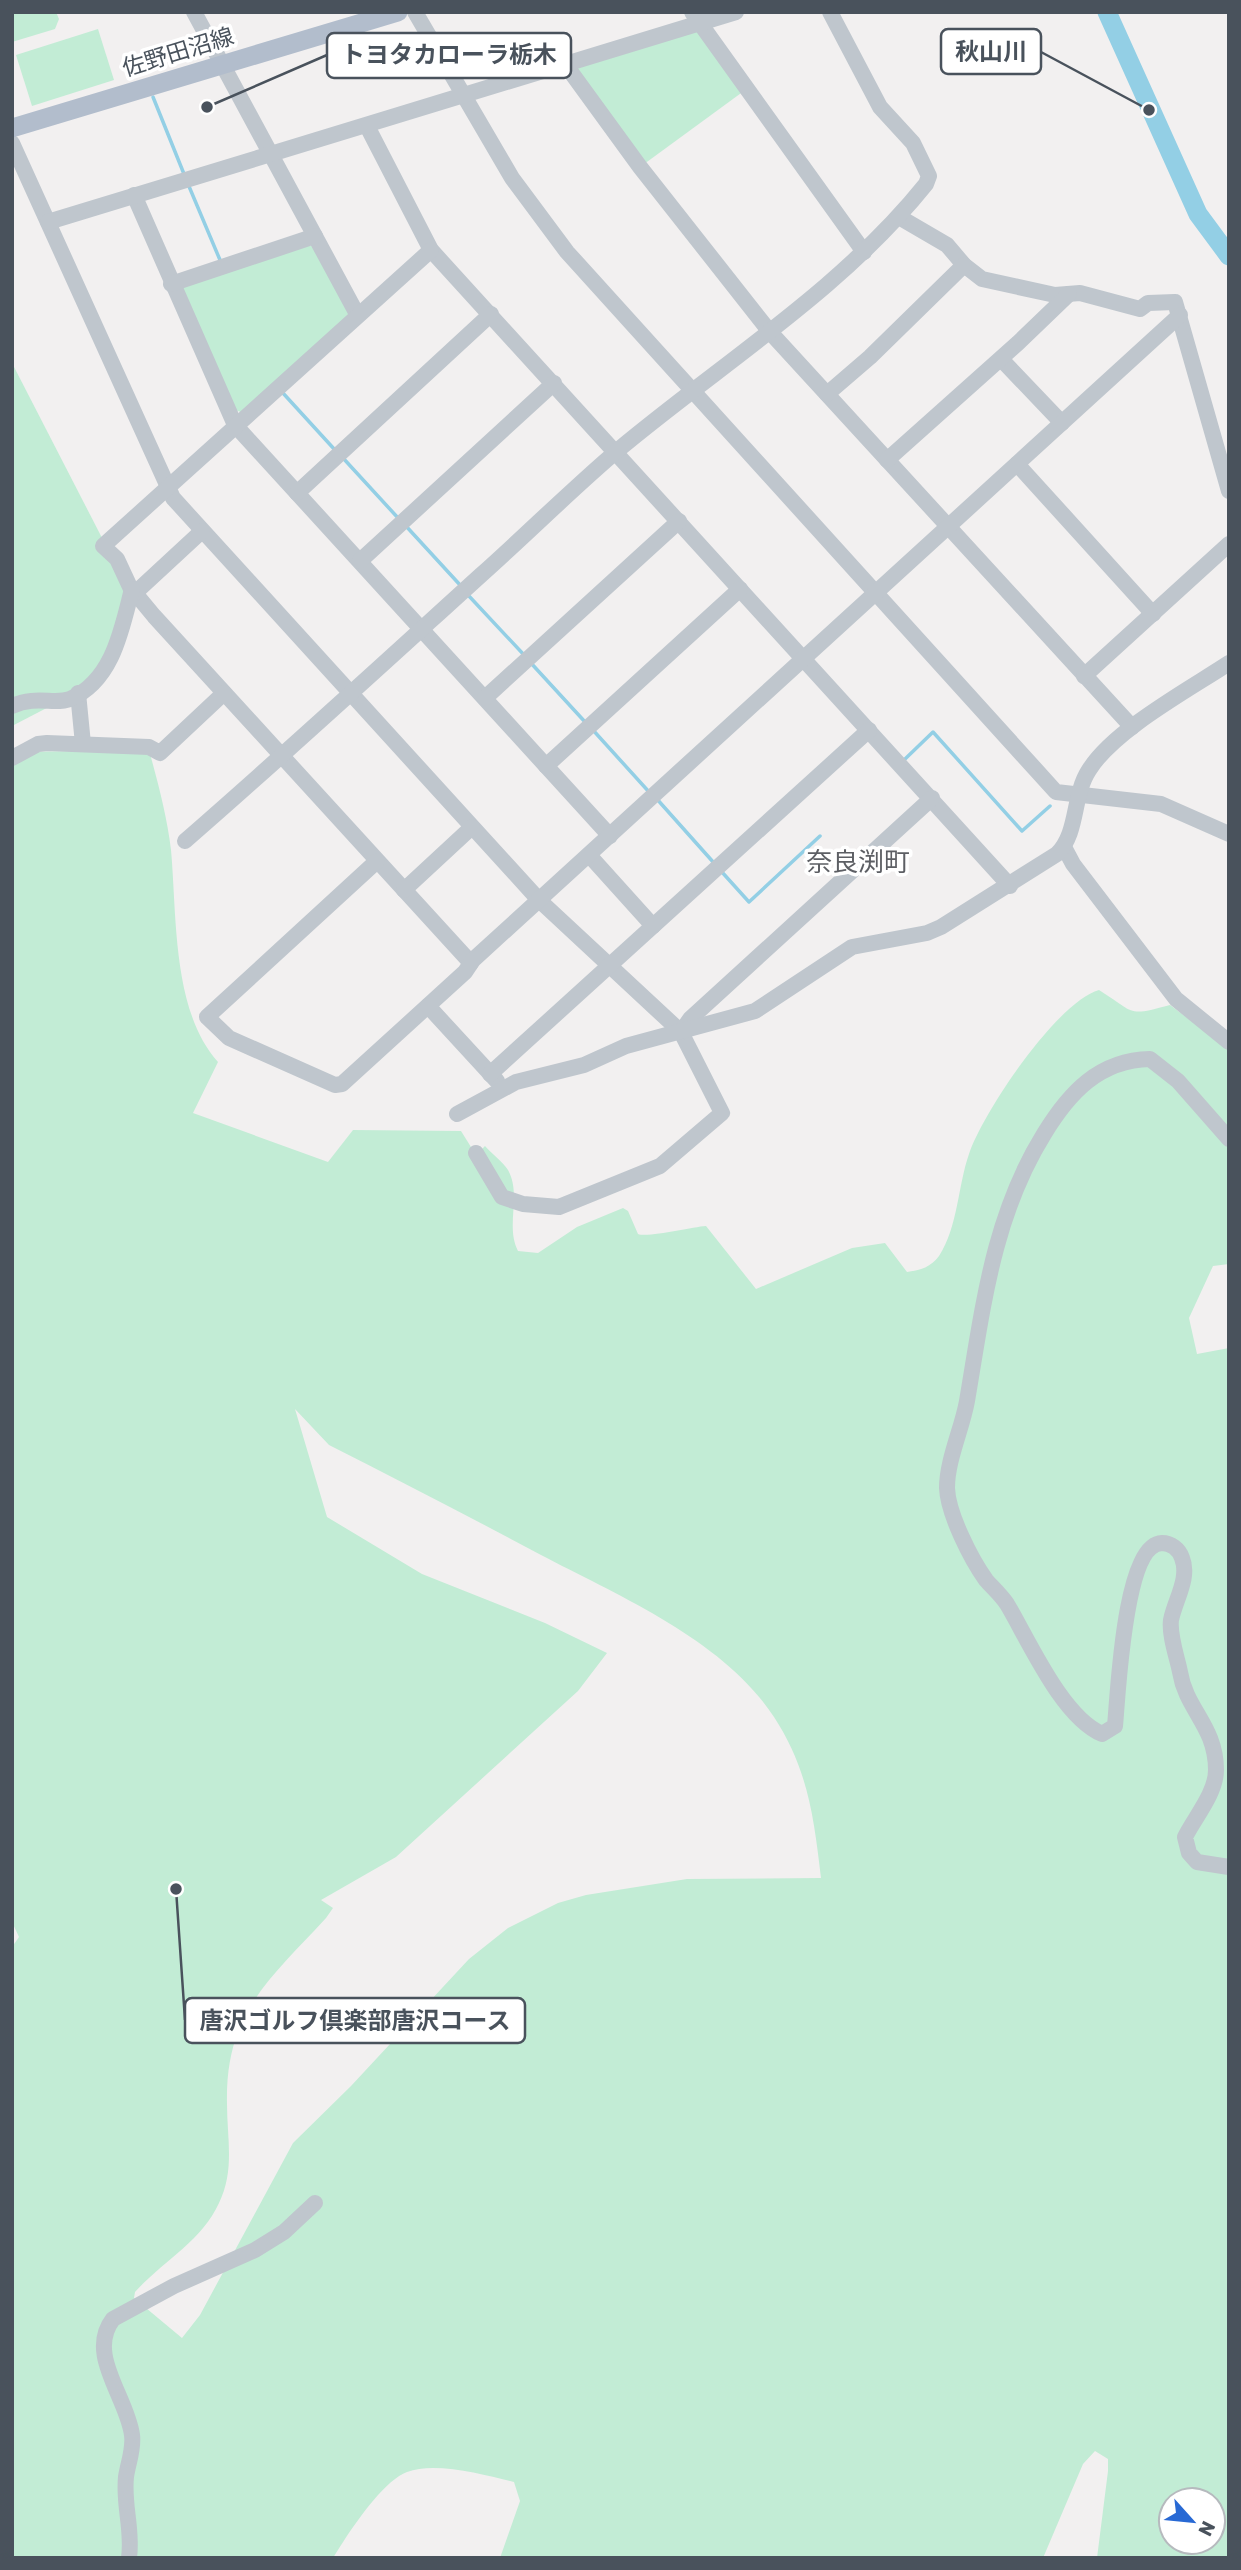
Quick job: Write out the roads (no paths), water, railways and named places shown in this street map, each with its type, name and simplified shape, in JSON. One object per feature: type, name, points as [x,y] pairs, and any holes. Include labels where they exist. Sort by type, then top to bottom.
[{"type":"main road","name":"佐野田沼線","points":[[12,128],[398,12]]},
{"type":"street","points":[[194,12],[224,63],[357,314]]},
{"type":"street","points":[[415,12],[512,177],[567,253],[690,392],[1056,792],[1079,797],[1161,804],[1229,834]]},
{"type":"street","points":[[48,222],[565,64],[696,18],[736,12]]},
{"type":"street","points":[[185,841],[617,452],[690,392],[770,332],[864,252],[899,217],[929,176],[913,143],[880,107],[830,12]]},
{"type":"street","points":[[696,18],[864,252]]},
{"type":"street","points":[[565,64],[770,332],[1132,727]]},
{"type":"street","points":[[367,126],[431,250],[1010,886]]},
{"type":"street","points":[[12,143],[167,487],[202,531],[539,900],[681,1032],[722,1113],[660,1166],[559,1207],[543,1207],[502,1197],[477,1153]]},
{"type":"street","points":[[134,195],[171,284],[236,425],[610,835]]},
{"type":"street","points":[[899,217],[947,245],[977,277],[1055,295],[1080,293],[1140,309],[1148,303],[1175,302],[1229,491]]},
{"type":"street","points":[[171,284],[315,236]]},
{"type":"street","points":[[431,250],[103,546],[117,559],[133,591],[472,962]]},
{"type":"street","points":[[827,394],[870,357],[964,265]]},
{"type":"street","points":[[887,460],[1001,359],[1069,293]]},
{"type":"street","points":[[298,493],[491,314]]},
{"type":"street","points":[[377,861],[207,1017],[229,1038],[335,1086],[342,1084],[539,900],[1180,315]]},
{"type":"street","points":[[1001,359],[1062,423]]},
{"type":"street","points":[[360,561],[554,383]]},
{"type":"street","points":[[1017,464],[1153,614]]},
{"type":"street","points":[[485,698],[679,521]]},
{"type":"street","points":[[12,706],[29,698],[69,699],[97,678],[110,662],[133,591],[202,531]]},
{"type":"street","points":[[1084,676],[1229,544]]},
{"type":"street","points":[[546,766],[740,589]]},
{"type":"street","points":[[457,1114],[525,1079],[584,1065],[626,1046],[755,1011],[852,947],[927,933],[1010,886],[1064,847],[1089,770],[1132,727],[1229,663]]},
{"type":"street","points":[[78,693],[83,744]]},
{"type":"street","points":[[12,758],[37,744],[149,747],[160,753],[224,693]]},
{"type":"street","points":[[490,1074],[869,730]]},
{"type":"street","points":[[681,1032],[690,1019],[932,798]]},
{"type":"street","points":[[404,890],[472,827]]},
{"type":"street","points":[[1064,847],[1073,864],[1176,999],[1229,1042]]},
{"type":"street","points":[[589,855],[653,926]]},
{"type":"street","points":[[428,1006],[503,1088]]},
{"type":"street","points":[[1229,1139],[1178,1082],[1150,1059],[1133,1059],[1110,1067],[1087,1079],[1072,1093],[1033,1152],[1013,1191],[997,1236],[947,1490],[975,1563],[1005,1601],[1048,1678],[1084,1724],[1102,1734],[1115,1726],[1122,1647],[1136,1573],[1150,1547],[1167,1543],[1177,1549],[1184,1566],[1171,1622],[1175,1649],[1182,1688],[1212,1735],[1216,1770],[1214,1784],[1185,1837],[1185,1843],[1196,1862],[1229,1867]]},
{"type":"street","points":[[129,2558],[132,2537],[126,2478],[133,2437],[102,2346],[106,2328],[113,2319],[174,2286],[255,2250],[284,2232],[315,2203]]},
{"type":"waterway","points":[[1107,12],[1198,214],[1229,256]]},
{"type":"waterway","points":[[153,97],[184,174]]},
{"type":"waterway","points":[[188,184],[220,260]]},
{"type":"waterway","points":[[282,392],[335,450]]},
{"type":"waterway","points":[[343,458],[399,519]]},
{"type":"waterway","points":[[405,525],[461,586]]},
{"type":"waterway","points":[[468,595],[525,656]]},
{"type":"waterway","points":[[530,662],[586,723]]},
{"type":"waterway","points":[[592,729],[650,793]]},
{"type":"waterway","points":[[904,760],[933,732],[1022,831],[1050,806]]},
{"type":"waterway","points":[[656,798],[714,863]]},
{"type":"waterway","points":[[721,871],[749,902],[820,836]]},
{"type":"place","name":"トヨタカローラ栃木","points":[[207,107]]},
{"type":"place","name":"秋山川","points":[[1149,110]]},
{"type":"place","name":"唐沢ゴルフ倶楽部唐沢コース","points":[[176,1889]]},
{"type":"district","name":"奈良渕町","points":[[858,862]]}]
